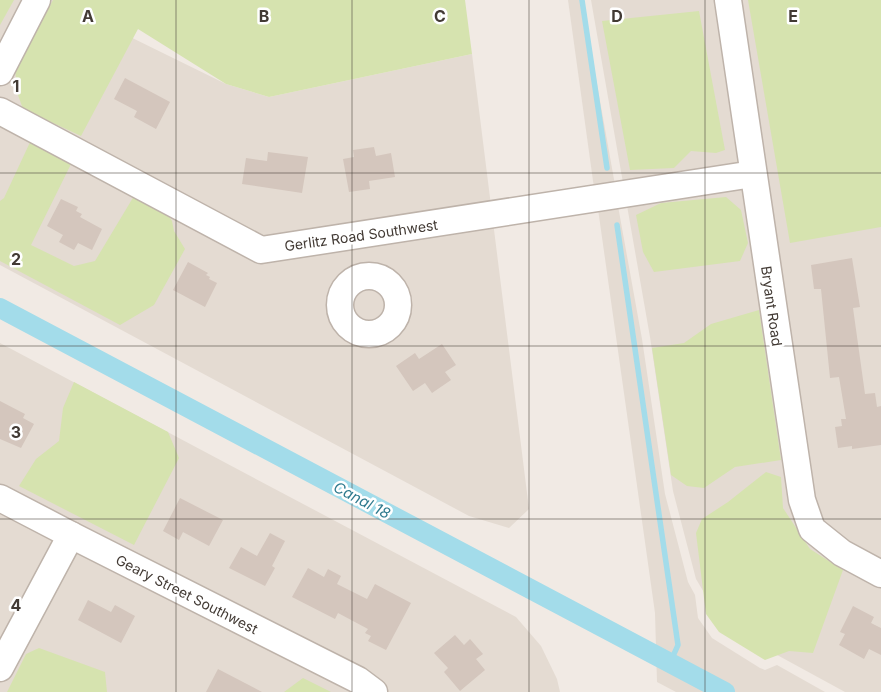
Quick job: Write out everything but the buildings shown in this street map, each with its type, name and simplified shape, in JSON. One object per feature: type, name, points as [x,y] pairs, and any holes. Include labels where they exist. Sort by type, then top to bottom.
[{"type":"street","points":[[0,72],[37,0]]},
{"type":"street","name":"Bryant Road","points":[[728,0],[802,500],[812,529],[842,553],[881,574]]},
{"type":"street","name":"Gerlitz Road Southwest","points":[[0,110],[261,250],[753,174]]},
{"type":"street","points":[[350,237],[360,278]]},
{"type":"street","name":"Geary Street Southwest","points":[[0,498],[71,536],[358,680],[374,692]]},
{"type":"street","points":[[0,668],[71,536]]},
{"type":"shaded area","points":[[0,0],[55,0],[226,84],[269,97],[472,54],[529,509],[509,528],[469,516],[0,265]]},
{"type":"shaded area","points":[[568,0],[582,0],[615,185],[594,188]]},
{"type":"shaded area","points":[[591,0],[881,0],[881,692],[845,692],[724,626],[696,579],[673,491],[650,337]]},
{"type":"shaded area","points":[[618,206],[642,339],[665,494],[688,582],[695,595],[698,618],[712,638],[760,668],[765,670],[777,665],[825,692],[676,692],[657,682],[655,613],[598,209]]},
{"type":"shaded area","points":[[0,343],[516,617],[541,646],[557,679],[560,692],[0,692]]},
{"type":"green space","points":[[0,0],[14,0],[0,25]]},
{"type":"green space","points":[[53,0],[465,0],[472,54],[269,97],[226,84],[138,29],[81,136],[23,109],[18,95],[15,70]]},
{"type":"green space","points":[[748,0],[881,0],[881,227],[790,243]]},
{"type":"green space","points":[[699,11],[725,150],[716,153],[691,151],[674,168],[630,170],[602,21]]},
{"type":"green space","points":[[32,138],[73,160],[31,245],[74,266],[95,261],[134,196],[166,212],[172,221],[174,231],[185,249],[154,305],[120,325],[0,261],[0,201],[4,198]]},
{"type":"green space","points":[[726,197],[741,210],[748,243],[740,261],[654,272],[643,252],[636,215],[661,203]]},
{"type":"green space","points":[[759,310],[781,460],[735,467],[704,488],[687,486],[671,475],[652,348],[684,343],[711,324]]},
{"type":"green space","points":[[74,382],[168,432],[179,458],[134,545],[19,486],[36,459],[59,441],[63,408]]},
{"type":"green space","points":[[766,472],[781,477],[783,508],[810,549],[843,570],[813,653],[789,651],[765,660],[719,632],[706,614],[696,533],[702,519],[728,502]]},
{"type":"green space","points":[[39,648],[105,672],[107,692],[7,692],[26,654]]},
{"type":"green space","points":[[303,678],[331,692],[284,692]]},
{"type":"waterway","points":[[582,0],[607,168]]},
{"type":"waterway","points":[[617,225],[678,645],[670,663]]},
{"type":"waterway","name":"Canal 18","points":[[0,308],[725,692]]}]
